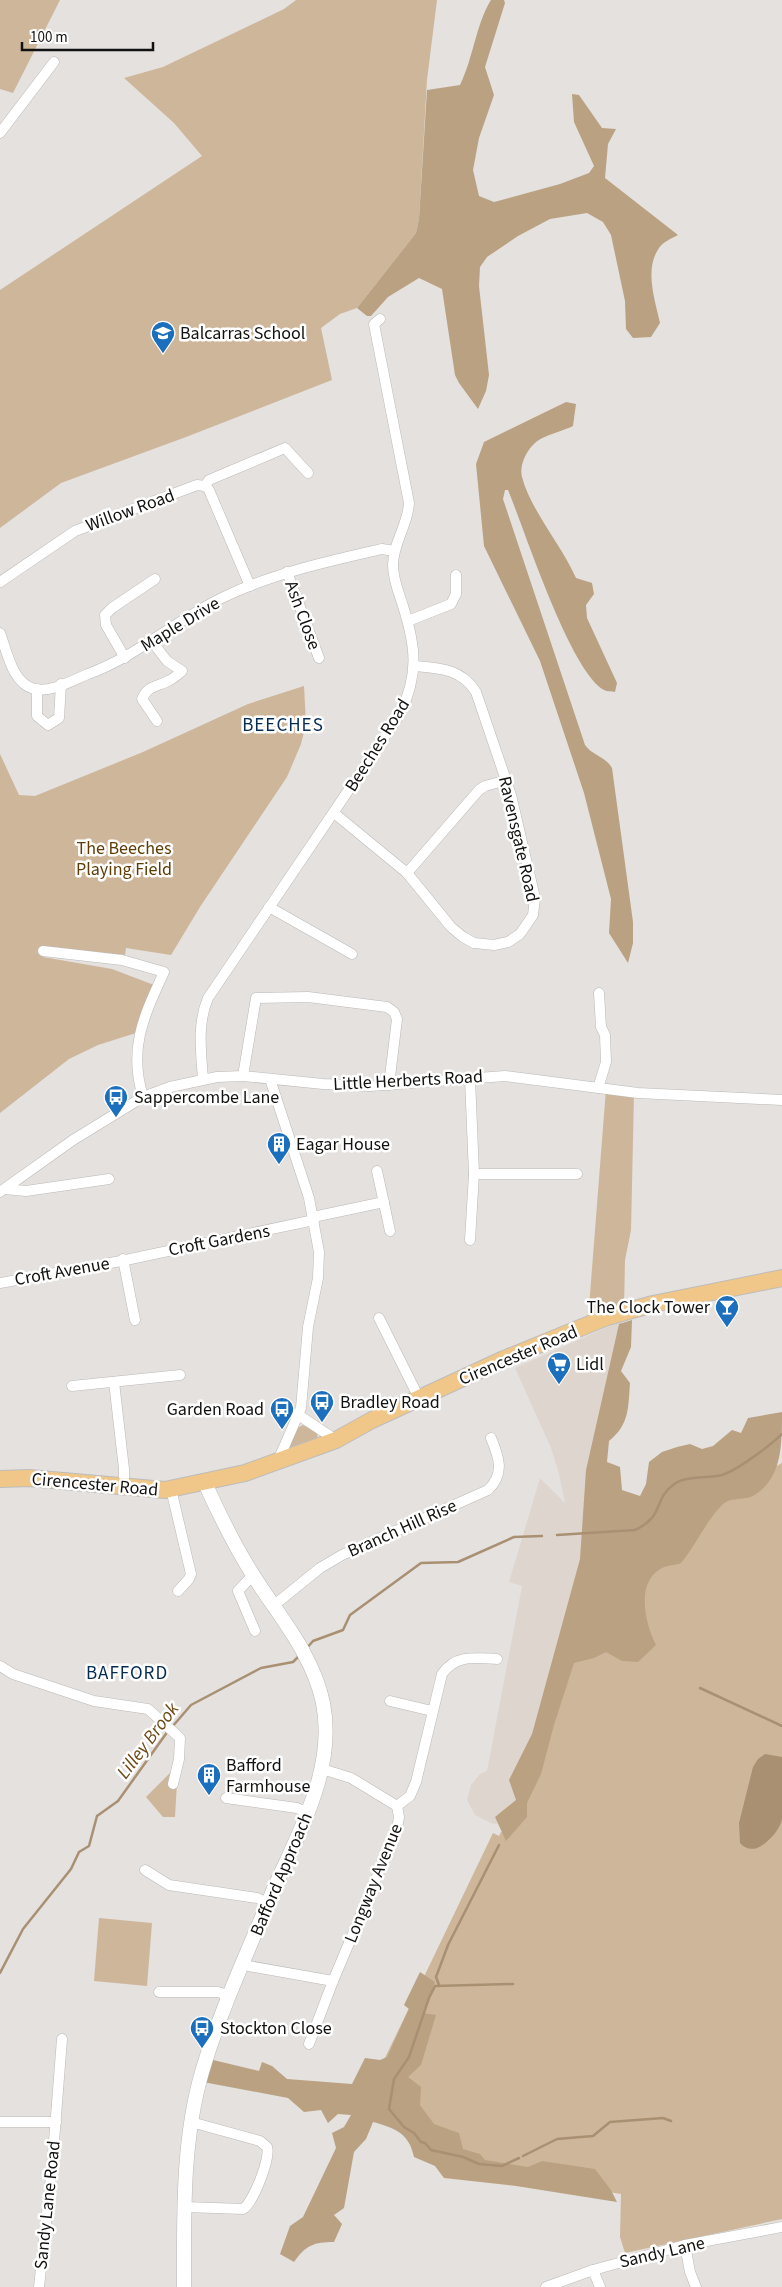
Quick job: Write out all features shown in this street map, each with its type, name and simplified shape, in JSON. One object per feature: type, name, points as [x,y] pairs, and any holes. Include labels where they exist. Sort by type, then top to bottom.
[{"type":"main road","name":"Cirencester Road","points":[[0,1478],[30,1478],[124,1488],[171,1489],[205,1483],[277,1463],[336,1440],[419,1398],[504,1359],[621,1312],[744,1284],[782,1278]]},
{"type":"street","points":[[0,132],[54,62]]},
{"type":"street","name":"Beeches Road","points":[[203,1079],[201,1029],[205,1005],[400,714],[410,690],[415,666],[414,645],[395,582],[393,566],[394,551],[407,520],[408,503],[374,324],[380,319]]},
{"type":"street","name":"Willow Road","points":[[0,582],[75,531],[197,486],[205,486],[209,480],[285,448],[308,473]]},
{"type":"street","points":[[205,486],[209,490],[250,586]]},
{"type":"street","name":"Maple Drive","points":[[37,689],[60,684],[109,667],[225,596],[286,572],[382,549],[394,551]]},
{"type":"street","name":"Ash Close","points":[[286,572],[319,658]]},
{"type":"street","points":[[408,620],[451,604],[456,594],[456,575]]},
{"type":"street","points":[[125,658],[106,625],[105,615],[112,608],[155,579]]},
{"type":"street","points":[[0,633],[16,675],[22,683],[37,689],[37,716],[48,725],[60,718],[60,684]]},
{"type":"street","points":[[151,640],[167,661],[182,671],[164,683],[150,687],[142,699],[157,721]]},
{"type":"street","name":"Ravensgate Road","points":[[334,813],[408,873],[450,927],[468,940],[481,945],[508,942],[520,934],[533,915],[535,902],[507,780],[479,698],[473,686],[451,670],[415,666]]},
{"type":"street","points":[[408,873],[479,790],[485,786],[507,780]]},
{"type":"street","points":[[269,907],[352,954]]},
{"type":"street","points":[[43,951],[122,960],[164,972],[149,1008],[137,1047],[136,1070],[143,1098]]},
{"type":"street","points":[[598,1088],[606,1062],[605,1035],[601,1027],[599,993]]},
{"type":"street","points":[[243,1076],[256,998],[308,997],[387,1007],[394,1012],[397,1019],[389,1085]]},
{"type":"street","name":"Little Herberts Road","points":[[2,1191],[73,1140],[143,1098],[170,1087],[203,1079],[243,1076],[323,1084],[389,1085],[505,1076],[638,1093],[782,1100]]},
{"type":"street","points":[[270,1079],[314,1218],[319,1265],[308,1327],[302,1401],[277,1463]]},
{"type":"street","points":[[470,1079],[474,1174],[470,1240]]},
{"type":"street","points":[[378,1171],[390,1231]]},
{"type":"street","points":[[474,1174],[577,1174]]},
{"type":"street","points":[[2,1191],[26,1191],[109,1179]]},
{"type":"street","points":[[314,1218],[384,1202]]},
{"type":"street","name":"Croft Gardens","points":[[124,1259],[314,1218]]},
{"type":"street","points":[[124,1259],[135,1320]]},
{"type":"street","name":"Croft Avenue","points":[[0,1281],[124,1259]]},
{"type":"street","points":[[379,1318],[419,1398]]},
{"type":"street","points":[[72,1386],[180,1375]]},
{"type":"street","points":[[114,1382],[124,1469],[124,1488]]},
{"type":"street","points":[[298,1414],[336,1440]]},
{"type":"street","name":"Branch Hill Rise","points":[[273,1606],[320,1568],[342,1555],[488,1490],[497,1478],[500,1468],[499,1458],[491,1438]]},
{"type":"street","name":"Bafford Approach","points":[[184,2287],[185,2208],[192,2122],[203,2069],[230,1996],[307,1813],[322,1769],[326,1742],[325,1714],[319,1687],[308,1661],[233,1542],[205,1483]]},
{"type":"street","points":[[171,1489],[190,1574],[189,1579],[178,1591]]},
{"type":"street","points":[[253,1575],[238,1591],[255,1631]]},
{"type":"street","points":[[397,1806],[410,1796],[416,1782],[442,1674],[448,1665],[461,1658],[497,1659]]},
{"type":"street","points":[[0,1666],[13,1674],[94,1701],[148,1709],[158,1716],[180,1738],[179,1758],[173,1784]]},
{"type":"street","points":[[390,1701],[432,1711]]},
{"type":"street","name":"Longway Avenue","points":[[309,2044],[333,1981],[397,1829],[399,1817],[397,1806],[351,1778],[322,1769]]},
{"type":"street","points":[[226,1798],[297,1808],[307,1813]]},
{"type":"street","points":[[145,1870],[169,1885],[257,1898],[268,1904]]},
{"type":"street","points":[[243,1965],[333,1981]]},
{"type":"street","points":[[159,1992],[218,1992],[230,1996]]},
{"type":"street","name":"Sandy Lane Road","points":[[39,2287],[56,2122],[62,2039]]},
{"type":"street","name":"Sandy Lane Road","points":[[0,2122],[56,2122]]},
{"type":"street","points":[[185,2208],[243,2209],[251,2201],[269,2156],[268,2147],[260,2142],[192,2122]]},
{"type":"street","name":"Sandy Lane","points":[[546,2287],[593,2270],[685,2245],[782,2226]]},
{"type":"street","points":[[685,2245],[690,2272],[696,2287]]},
{"type":"street","points":[[593,2270],[600,2287]]},
{"type":"shaded area","points":[[491,0],[504,0],[505,3],[485,67],[494,95],[479,138],[473,170],[479,196],[494,202],[560,184],[589,173],[594,166],[574,122],[572,94],[579,95],[602,128],[616,129],[608,144],[605,178],[678,235],[668,240],[659,248],[652,265],[652,285],[660,323],[651,337],[633,338],[626,329],[625,301],[611,235],[603,222],[587,213],[550,219],[518,236],[487,257],[480,267],[479,286],[489,375],[486,391],[478,409],[455,375],[442,289],[419,278],[388,297],[371,316],[367,316],[357,308],[416,233],[419,219],[427,90],[460,85],[486,9]]},
{"type":"shaded area","points":[[566,402],[576,404],[573,426],[538,440],[524,459],[521,473],[532,502],[576,578],[592,583],[594,594],[586,605],[587,618],[617,683],[615,692],[604,690],[591,678],[577,656],[550,598],[508,490],[505,490],[503,499],[585,745],[612,768],[633,922],[633,943],[628,963],[609,933],[611,899],[584,793],[540,661],[484,546],[476,464],[484,442]]},
{"type":"shaded area","points":[[623,1320],[589,1507],[605,1526],[521,1800],[504,1823],[493,1824],[475,1815],[467,1800],[471,1785],[480,1774],[487,1771],[522,1586],[509,1582],[540,1478],[565,1503],[551,1448],[515,1368]]},
{"type":"shaded area","points":[[632,1320],[631,1347],[621,1371],[630,1383],[627,1415],[621,1428],[609,1441],[607,1462],[620,1467],[622,1490],[640,1496],[646,1484],[649,1462],[662,1452],[690,1444],[702,1449],[713,1446],[732,1430],[741,1433],[748,1418],[782,1412],[782,1437],[778,1460],[775,1471],[763,1489],[753,1496],[728,1501],[721,1506],[681,1563],[662,1568],[654,1574],[648,1583],[645,1593],[646,1615],[648,1626],[656,1645],[638,1662],[622,1661],[606,1652],[594,1658],[574,1663],[554,1725],[541,1774],[527,1803],[527,1817],[506,1841],[495,1817],[516,1800],[509,1780],[532,1734],[580,1559],[586,1470],[619,1324]]},
{"type":"shaded area","points":[[765,1754],[782,1757],[782,1819],[774,1835],[758,1848],[749,1849],[740,1843],[739,1823],[753,1767],[758,1759]]},
{"type":"shaded area","points":[[420,1972],[435,1982],[423,2013],[436,2015],[421,2065],[408,2077],[421,2087],[420,2105],[434,2124],[459,2133],[463,2149],[480,2154],[485,2160],[528,2167],[542,2161],[595,2169],[611,2190],[617,2202],[516,2186],[444,2178],[435,2166],[414,2157],[409,2142],[400,2133],[373,2122],[366,2139],[354,2152],[344,2208],[334,2215],[342,2224],[334,2242],[316,2244],[307,2248],[294,2262],[280,2254],[290,2226],[303,2217],[336,2148],[332,2133],[344,2127],[351,2115],[338,2114],[328,2123],[321,2110],[304,2112],[288,2098],[203,2082],[209,2059],[259,2071],[262,2062],[272,2066],[287,2079],[352,2084],[365,2058],[380,2060],[387,2057],[409,2009],[404,2005]]},
{"type":"green space","points":[[0,0],[60,0],[13,93],[0,89]]},
{"type":"green space","points":[[296,0],[437,0],[427,80],[419,219],[416,233],[357,308],[340,314],[321,328],[332,380],[61,483],[0,528],[0,290],[202,156],[174,123],[124,78],[163,67],[284,9]]},
{"type":"green space","name":"The Beeches Playing Field","points":[[304,686],[306,724],[301,744],[287,777],[200,907],[171,955],[126,948],[125,955],[44,947],[43,957],[112,969],[154,985],[139,1032],[98,1045],[69,1059],[0,1113],[0,754],[19,795],[35,796],[143,752],[248,704]]},
{"type":"green space","points":[[606,1089],[634,1093],[631,1230],[625,1260],[624,1307],[588,1320]]},
{"type":"green space","points":[[303,1425],[317,1433],[318,1441],[289,1449],[295,1429]]},
{"type":"green space","points":[[782,1463],[782,2219],[625,2253],[620,2237],[621,2194],[491,2173],[360,2110],[493,1833],[499,1836],[501,1832],[506,1831],[592,1571]]},
{"type":"green space","points":[[178,1765],[175,1817],[163,1817],[146,1797]]},
{"type":"green space","points":[[99,1918],[152,1923],[147,1986],[94,1981]]},
{"type":"waterway","name":"Lilley Brook","points":[[557,1535],[635,1530],[651,1519],[663,1496],[673,1485],[684,1480],[728,1473],[753,1457],[782,1434]]},
{"type":"waterway","name":"Lilley Brook","points":[[306,1649],[313,1641],[343,1630],[350,1615],[421,1563],[458,1562],[514,1537],[542,1536]]},
{"type":"waterway","name":"Lilley Brook","points":[[172,1727],[191,1705],[261,1668],[293,1662],[299,1656]]},
{"type":"waterway","points":[[700,1688],[782,1726]]},
{"type":"waterway","name":"Lilley Brook","points":[[0,1973],[23,1929],[71,1869],[79,1852],[89,1846],[97,1816],[118,1801],[168,1731]]},
{"type":"waterway","points":[[439,1985],[436,1977],[448,1945],[499,1845]]},
{"type":"waterway","points":[[513,1984],[435,1986],[429,1998],[409,2057],[394,2079],[389,2109],[404,2127],[414,2133],[431,2150],[463,2157],[479,2164],[502,2166],[519,2158]]},
{"type":"waterway","points":[[523,2156],[557,2139],[593,2136],[610,2122],[663,2118],[671,2121]]},
{"type":"place","name":"Balcarras School","points":[[163,354]]},
{"type":"place","name":"Sappercombe Lane","points":[[116,1118]]},
{"type":"place","name":"Eagar House","points":[[279,1165]]},
{"type":"place","name":"The Clock Tower","points":[[727,1328]]},
{"type":"place","name":"Lidl","points":[[559,1385]]},
{"type":"place","name":"Bradley Road","points":[[322,1423]]},
{"type":"place","name":"Garden Road","points":[[282,1430]]},
{"type":"place","name":"Bafford Farmhouse","points":[[209,1796]]},
{"type":"place","name":"Stockton Close","points":[[202,2049]]},
{"type":"district","name":"BEECHES","points":[[283,724]]},
{"type":"district","name":"BAFFORD","points":[[127,1672]]}]
